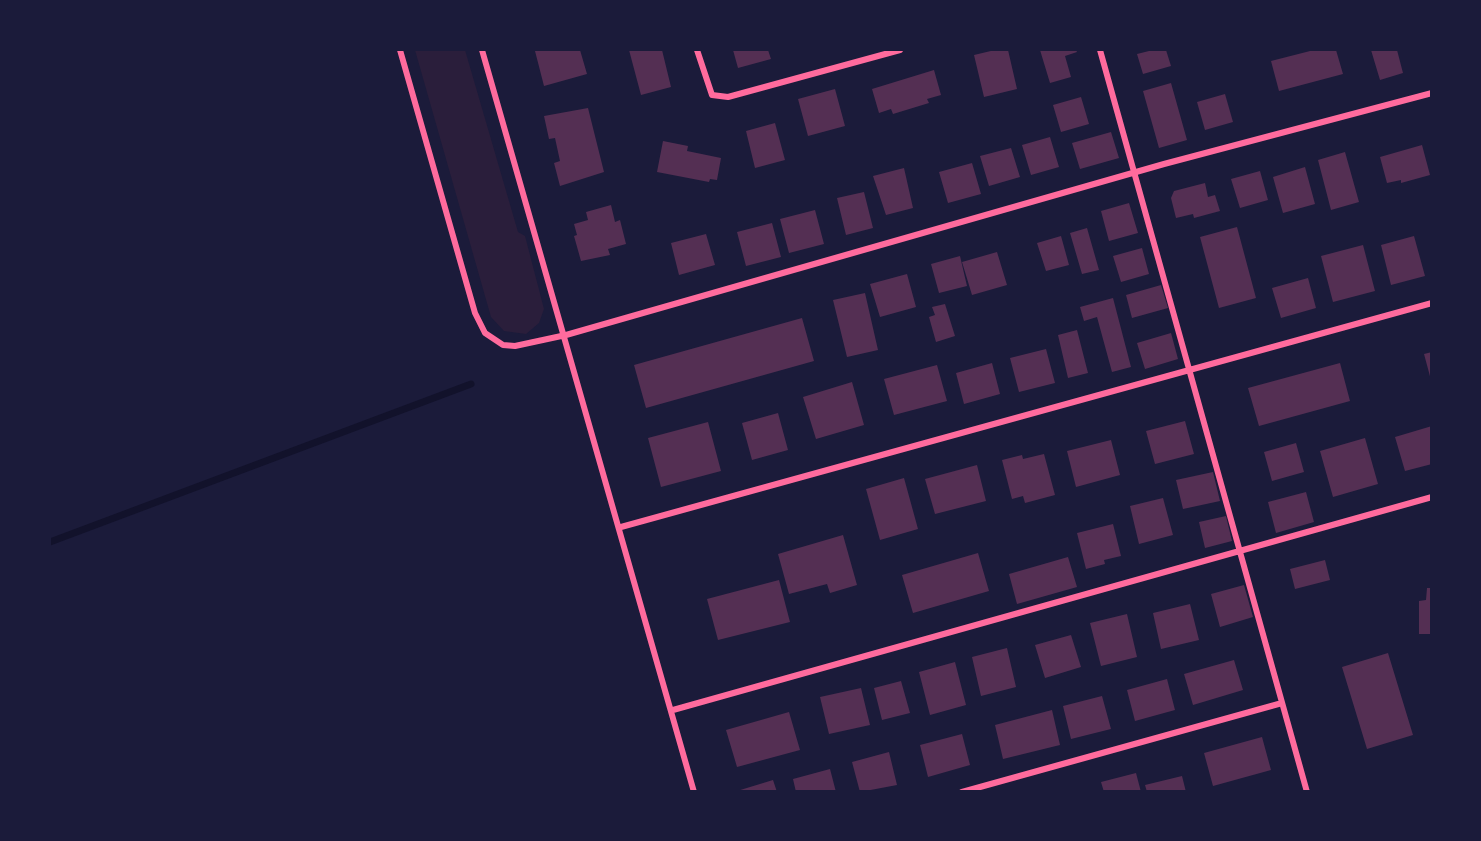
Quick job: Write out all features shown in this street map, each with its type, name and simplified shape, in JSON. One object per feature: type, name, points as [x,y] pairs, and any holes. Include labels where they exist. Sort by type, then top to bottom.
[{"type":"street","points":[[400,50],[479,323],[485,333],[503,345],[515,346],[566,335],[1135,173],[1431,93]]},
{"type":"street","points":[[482,50],[566,335],[673,710],[694,792]]},
{"type":"street","points":[[697,50],[712,95],[729,97],[900,50]]},
{"type":"street","points":[[1100,50],[1307,792]]},
{"type":"street","points":[[621,528],[1190,372],[1431,303]]},
{"type":"street","points":[[673,710],[1431,497]]},
{"type":"street","points":[[962,792],[1282,704]]},
{"type":"shaded area","points":[[415,50],[465,50],[518,232],[525,236],[544,309],[539,323],[526,334],[504,331],[491,317]]},
{"type":"building","points":[[580,50],[587,74],[544,86],[535,51]]},
{"type":"building","points":[[629,50],[662,50],[671,87],[641,95]]},
{"type":"building","points":[[733,50],[768,50],[771,59],[738,68]]},
{"type":"building","points":[[995,50],[1008,50],[1017,89],[984,97],[974,55]]},
{"type":"building","points":[[1040,50],[1076,50],[1077,52],[1065,56],[1071,77],[1050,83]]},
{"type":"building","points":[[1166,50],[1171,66],[1143,74],[1137,54]]},
{"type":"building","points":[[1314,50],[1336,50],[1343,74],[1279,91],[1271,61]]},
{"type":"building","points":[[1371,50],[1397,50],[1403,73],[1380,80]]},
{"type":"building","points":[[934,70],[941,95],[927,99],[929,103],[893,114],[891,109],[879,113],[872,89]]},
{"type":"building","points":[[1171,83],[1187,140],[1159,148],[1143,91]]},
{"type":"building","points":[[835,89],[845,126],[808,136],[798,99]]},
{"type":"building","points":[[1225,94],[1233,122],[1205,130],[1197,102]]},
{"type":"building","points":[[1081,97],[1089,124],[1061,132],[1053,105]]},
{"type":"building","points":[[588,108],[604,172],[560,186],[554,163],[560,161],[555,138],[549,139],[544,116]]},
{"type":"building","points":[[775,123],[785,160],[755,168],[746,131]]},
{"type":"building","points":[[1111,132],[1119,158],[1080,169],[1072,143]]},
{"type":"building","points":[[1050,137],[1059,167],[1031,175],[1022,145]]},
{"type":"building","points":[[663,141],[688,146],[687,151],[721,158],[717,180],[710,179],[709,182],[657,172]]},
{"type":"building","points":[[1422,145],[1430,175],[1401,183],[1401,180],[1387,183],[1380,157]]},
{"type":"building","points":[[1011,148],[1020,177],[989,186],[980,156]]},
{"type":"building","points":[[1345,152],[1359,202],[1331,210],[1318,160]]},
{"type":"building","points":[[972,163],[981,194],[948,203],[939,172]]},
{"type":"building","points":[[1305,167],[1315,204],[1283,213],[1273,177]]},
{"type":"building","points":[[904,168],[913,208],[886,215],[873,176]]},
{"type":"building","points":[[1260,171],[1268,200],[1240,208],[1231,179]]},
{"type":"building","points":[[1205,183],[1208,197],[1215,195],[1220,211],[1194,218],[1193,214],[1176,218],[1171,198],[1174,191]]},
{"type":"building","points":[[864,192],[873,228],[846,235],[837,198]]},
{"type":"building","points":[[1129,203],[1138,233],[1109,241],[1101,211]]},
{"type":"building","points":[[611,205],[615,222],[620,220],[626,244],[608,249],[610,255],[581,261],[574,236],[577,235],[574,224],[588,220],[586,212]]},
{"type":"building","points":[[815,210],[824,244],[789,253],[780,219]]},
{"type":"building","points":[[772,223],[781,257],[746,266],[737,232]]},
{"type":"building","points":[[1237,227],[1256,298],[1219,308],[1200,237]]},
{"type":"building","points":[[1087,228],[1099,270],[1082,274],[1070,233]]},
{"type":"building","points":[[706,234],[715,265],[679,275],[671,243]]},
{"type":"building","points":[[1061,236],[1069,265],[1046,271],[1037,243]]},
{"type":"building","points":[[1414,236],[1425,276],[1391,285],[1381,245]]},
{"type":"building","points":[[1363,245],[1375,291],[1333,302],[1321,256]]},
{"type":"building","points":[[1142,248],[1149,274],[1121,282],[1113,256]]},
{"type":"building","points":[[997,252],[1007,285],[972,295],[962,262]]},
{"type":"building","points":[[960,256],[967,286],[939,293],[931,264]]},
{"type":"building","points":[[907,274],[916,307],[880,317],[870,284]]},
{"type":"building","points":[[1308,278],[1316,308],[1281,318],[1272,288]]},
{"type":"building","points":[[1161,285],[1168,308],[1132,318],[1126,295]]},
{"type":"building","points":[[865,293],[878,350],[847,357],[833,300]]},
{"type":"building","points":[[1113,298],[1131,367],[1112,372],[1097,317],[1084,321],[1080,307]]},
{"type":"building","points":[[945,304],[955,336],[936,342],[929,317],[935,315],[932,307]]},
{"type":"building","points":[[802,318],[814,361],[646,408],[634,365]]},
{"type":"building","points":[[1077,330],[1088,373],[1068,378],[1058,335]]},
{"type":"building","points":[[1171,333],[1178,359],[1145,369],[1137,343]]},
{"type":"building","points":[[1046,349],[1055,383],[1019,392],[1010,358]]},
{"type":"building","points":[[1432,352],[1432,380],[1431,380],[1424,354]]},
{"type":"building","points":[[992,363],[1000,394],[964,404],[956,373]]},
{"type":"building","points":[[1340,363],[1350,401],[1259,426],[1248,388]]},
{"type":"building","points":[[937,365],[947,401],[894,415],[884,379]]},
{"type":"building","points":[[852,382],[864,425],[816,439],[803,397]]},
{"type":"building","points":[[778,413],[788,450],[752,460],[742,423]]},
{"type":"building","points":[[1185,421],[1194,454],[1155,464],[1146,431]]},
{"type":"building","points":[[708,422],[721,471],[661,487],[648,438]]},
{"type":"building","points":[[1432,426],[1432,464],[1405,471],[1395,437]]},
{"type":"building","points":[[1365,438],[1378,484],[1333,497],[1320,451]]},
{"type":"building","points":[[1111,440],[1120,475],[1076,487],[1067,451]]},
{"type":"building","points":[[1296,443],[1304,472],[1272,481],[1264,452]]},
{"type":"building","points":[[1044,454],[1055,495],[1025,503],[1023,496],[1012,499],[1002,460],[1022,455],[1023,459]]},
{"type":"building","points":[[977,465],[986,501],[935,514],[925,479]]},
{"type":"building","points":[[1213,472],[1220,501],[1183,509],[1176,480]]},
{"type":"building","points":[[904,478],[918,529],[880,540],[866,489]]},
{"type":"building","points":[[1306,492],[1314,522],[1276,533],[1268,502]]},
{"type":"building","points":[[1163,498],[1173,535],[1139,544],[1130,506]]},
{"type":"building","points":[[1226,516],[1232,541],[1205,548],[1199,522]]},
{"type":"building","points":[[1113,524],[1121,556],[1104,560],[1105,564],[1086,569],[1077,533]]},
{"type":"building","points":[[843,535],[857,585],[830,593],[827,584],[789,594],[778,554]]},
{"type":"building","points":[[978,553],[989,591],[913,613],[902,575]]},
{"type":"building","points":[[1068,557],[1077,587],[1017,604],[1009,574]]},
{"type":"building","points":[[1325,560],[1330,580],[1295,589],[1290,569]]},
{"type":"building","points":[[779,580],[790,622],[718,640],[707,599]]},
{"type":"building","points":[[1244,585],[1253,617],[1220,627],[1211,594]]},
{"type":"building","points":[[1427,588],[1432,588],[1432,634],[1419,634],[1419,601],[1426,600]]},
{"type":"building","points":[[1190,604],[1199,640],[1161,649],[1153,613]]},
{"type":"building","points":[[1127,614],[1137,657],[1101,666],[1090,623]]},
{"type":"building","points":[[1071,635],[1081,667],[1045,678],[1035,645]]},
{"type":"building","points":[[1007,648],[1016,687],[981,696],[972,657]]},
{"type":"building","points":[[1388,653],[1413,735],[1367,749],[1342,667]]},
{"type":"building","points":[[1234,660],[1243,690],[1193,705],[1184,674]]},
{"type":"building","points":[[955,662],[966,705],[930,715],[919,672]]},
{"type":"building","points":[[1167,679],[1175,710],[1135,721],[1127,690]]},
{"type":"building","points":[[901,681],[910,713],[882,720],[874,688]]},
{"type":"building","points":[[861,688],[870,725],[829,734],[820,697]]},
{"type":"building","points":[[1102,696],[1111,729],[1071,739],[1063,706]]},
{"type":"building","points":[[1052,710],[1060,745],[1003,759],[995,725]]},
{"type":"building","points":[[789,712],[800,750],[737,767],[726,730]]},
{"type":"building","points":[[962,734],[970,765],[928,777],[920,745]]},
{"type":"building","points":[[1262,737],[1271,770],[1213,786],[1204,753]]},
{"type":"building","points":[[889,752],[897,785],[860,792],[852,762]]},
{"type":"building","points":[[830,769],[836,792],[796,792],[793,779]]},
{"type":"building","points":[[1136,773],[1141,792],[1104,792],[1101,782]]},
{"type":"building","points":[[1182,776],[1186,792],[1147,792],[1145,785]]},
{"type":"building","points":[[773,780],[777,792],[737,792],[737,791]]},
{"type":"waterway","points":[[50,542],[471,384]]}]
